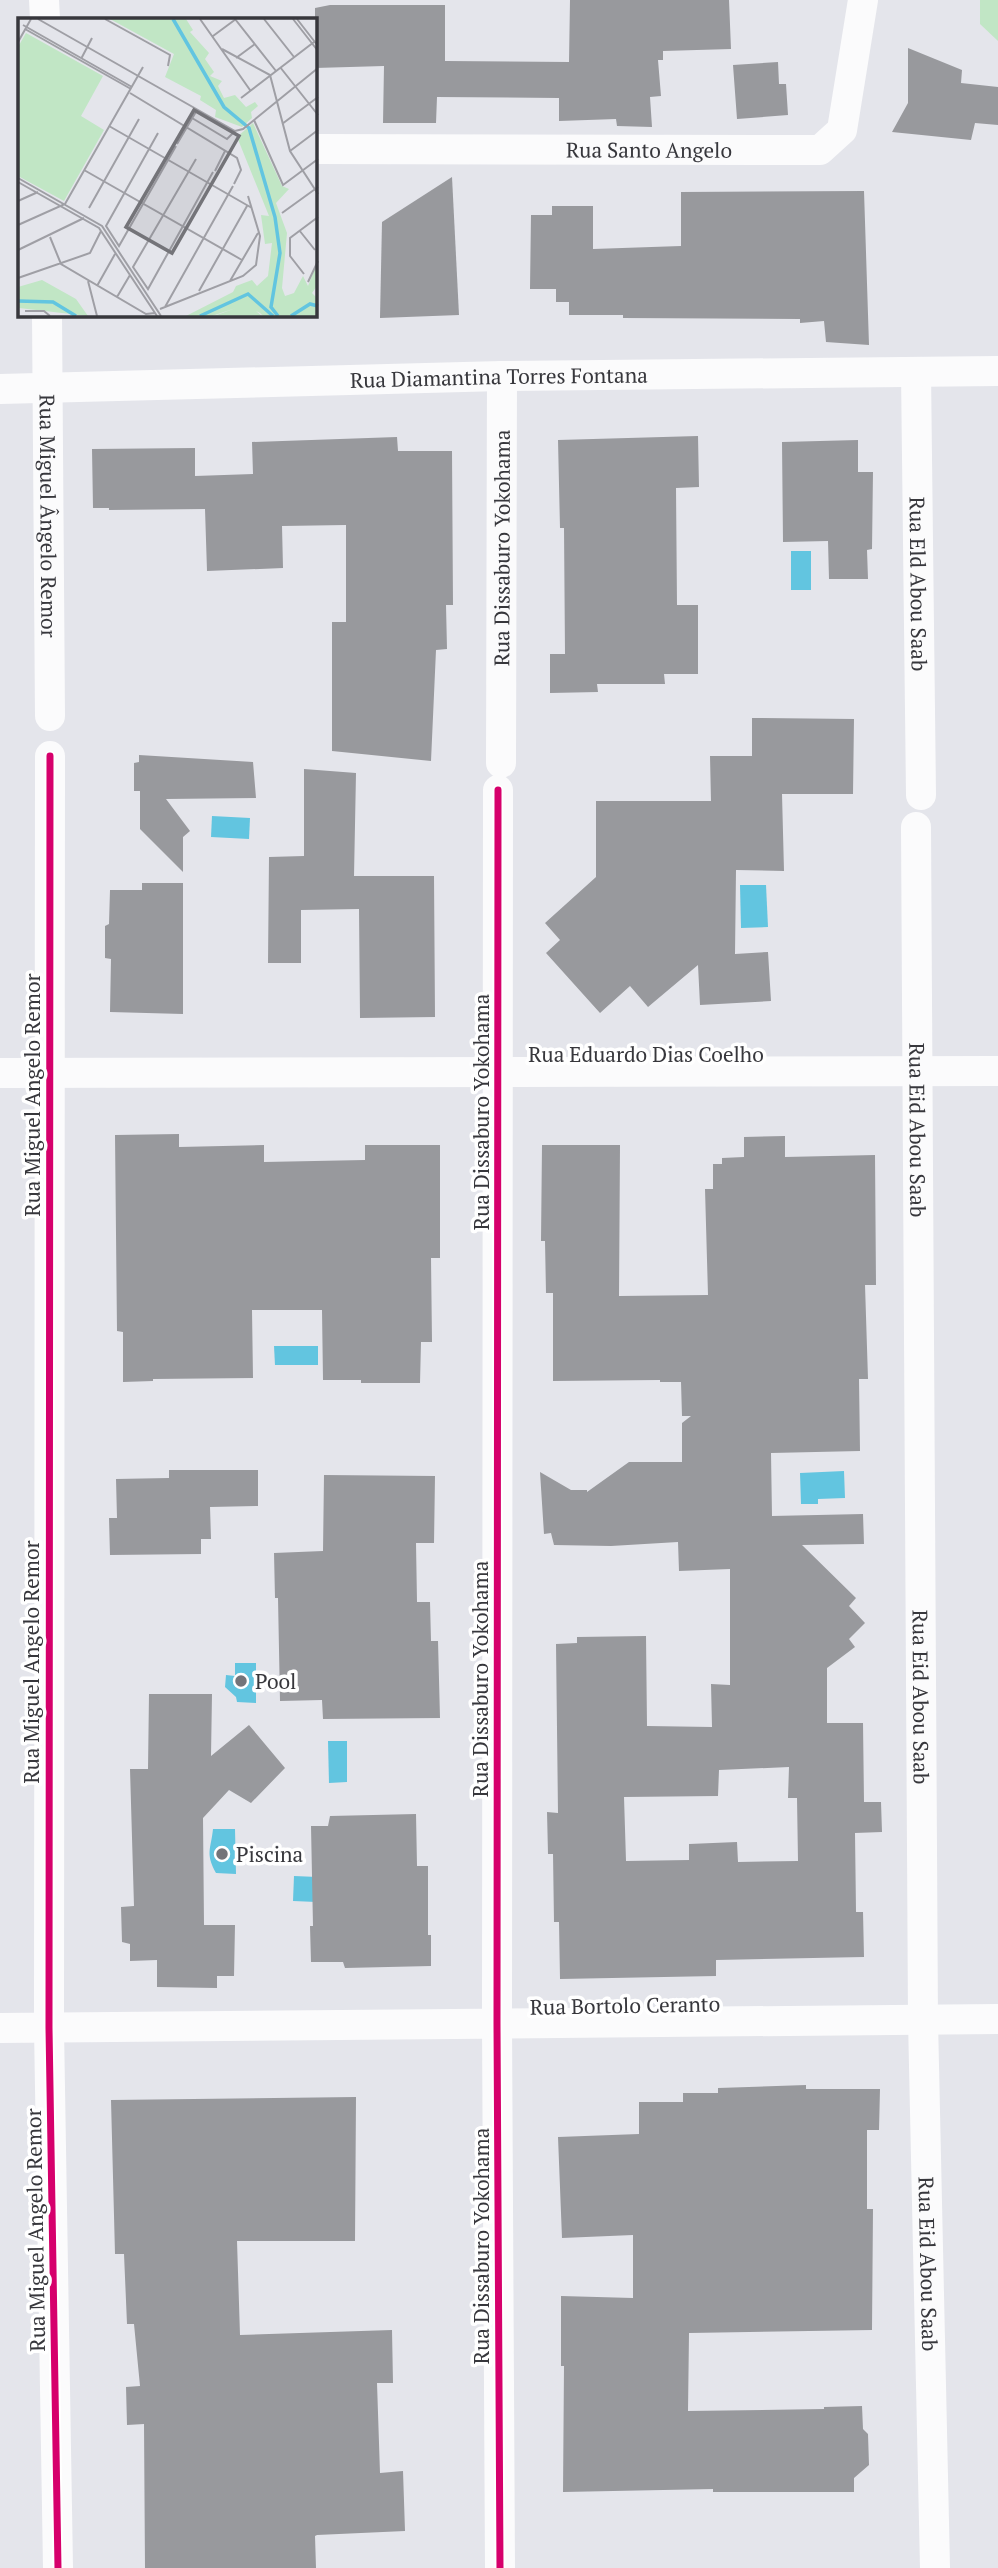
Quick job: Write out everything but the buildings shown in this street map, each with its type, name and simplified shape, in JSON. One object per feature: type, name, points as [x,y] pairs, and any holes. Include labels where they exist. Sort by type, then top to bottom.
[{"type":"street","points":[[44,0],[45,18]]},
{"type":"street","name":"Rua Santo Angelo","points":[[317,149],[820,150],[842,130],[863,0]]},
{"type":"street","name":"Rua Miguel Ângelo Remor","points":[[47,317],[50,716]]},
{"type":"street","name":"Rua Eld Abou Saab","points":[[916,372],[921,795]]},
{"type":"street","name":"Rua Diamantina Torres Fontana","points":[[0,389],[502,376],[998,372]]},
{"type":"street","name":"Rua Dissaburo Yokohama","points":[[500,2568],[497,2024],[502,376]]},
{"type":"street","name":"Rua Miguel Angelo Remor","points":[[50,756],[49,2028],[58,2568]]},
{"type":"street","name":"Rua Eid Abou Saab","points":[[916,827],[923,2020],[935,2568]]},
{"type":"street","name":"Rua Eduardo Dias Coelho","points":[[0,1073],[998,1071]]},
{"type":"street","name":"Rua Bortolo Ceranto","points":[[0,2028],[998,2019]]},
{"type":"green space","points":[[980,0],[998,0],[998,41],[980,24]]},
{"type":"water","points":[[791,551],[811,551],[811,590],[791,590]]},
{"type":"water","points":[[212,816],[250,818],[249,839],[211,837]]},
{"type":"water","points":[[740,885],[766,885],[768,927],[741,928]]},
{"type":"water","points":[[274,1346],[318,1346],[318,1365],[275,1365]]},
{"type":"water","points":[[844,1471],[845,1498],[818,1499],[818,1504],[801,1504],[800,1473]]},
{"type":"water","name":"Pool","points":[[235,1663],[256,1663],[256,1703],[237,1702],[236,1697],[225,1687],[226,1675],[235,1676]]},
{"type":"water","name":"Pool","points":[[328,1741],[347,1741],[347,1782],[329,1783]]},
{"type":"water","name":"Piscina","points":[[213,1829],[235,1829],[236,1874],[216,1873],[210,1856]]},
{"type":"water","points":[[294,1876],[341,1878],[340,1903],[293,1901]]},
{"type":"cycle path","points":[[50,756],[49,2028],[58,2568]]},
{"type":"cycle path","points":[[498,790],[497,2024],[500,2568]]},
{"type":"place","name":"Pool","points":[[241,1681]]},
{"type":"place","name":"Piscina","points":[[222,1854]]}]
